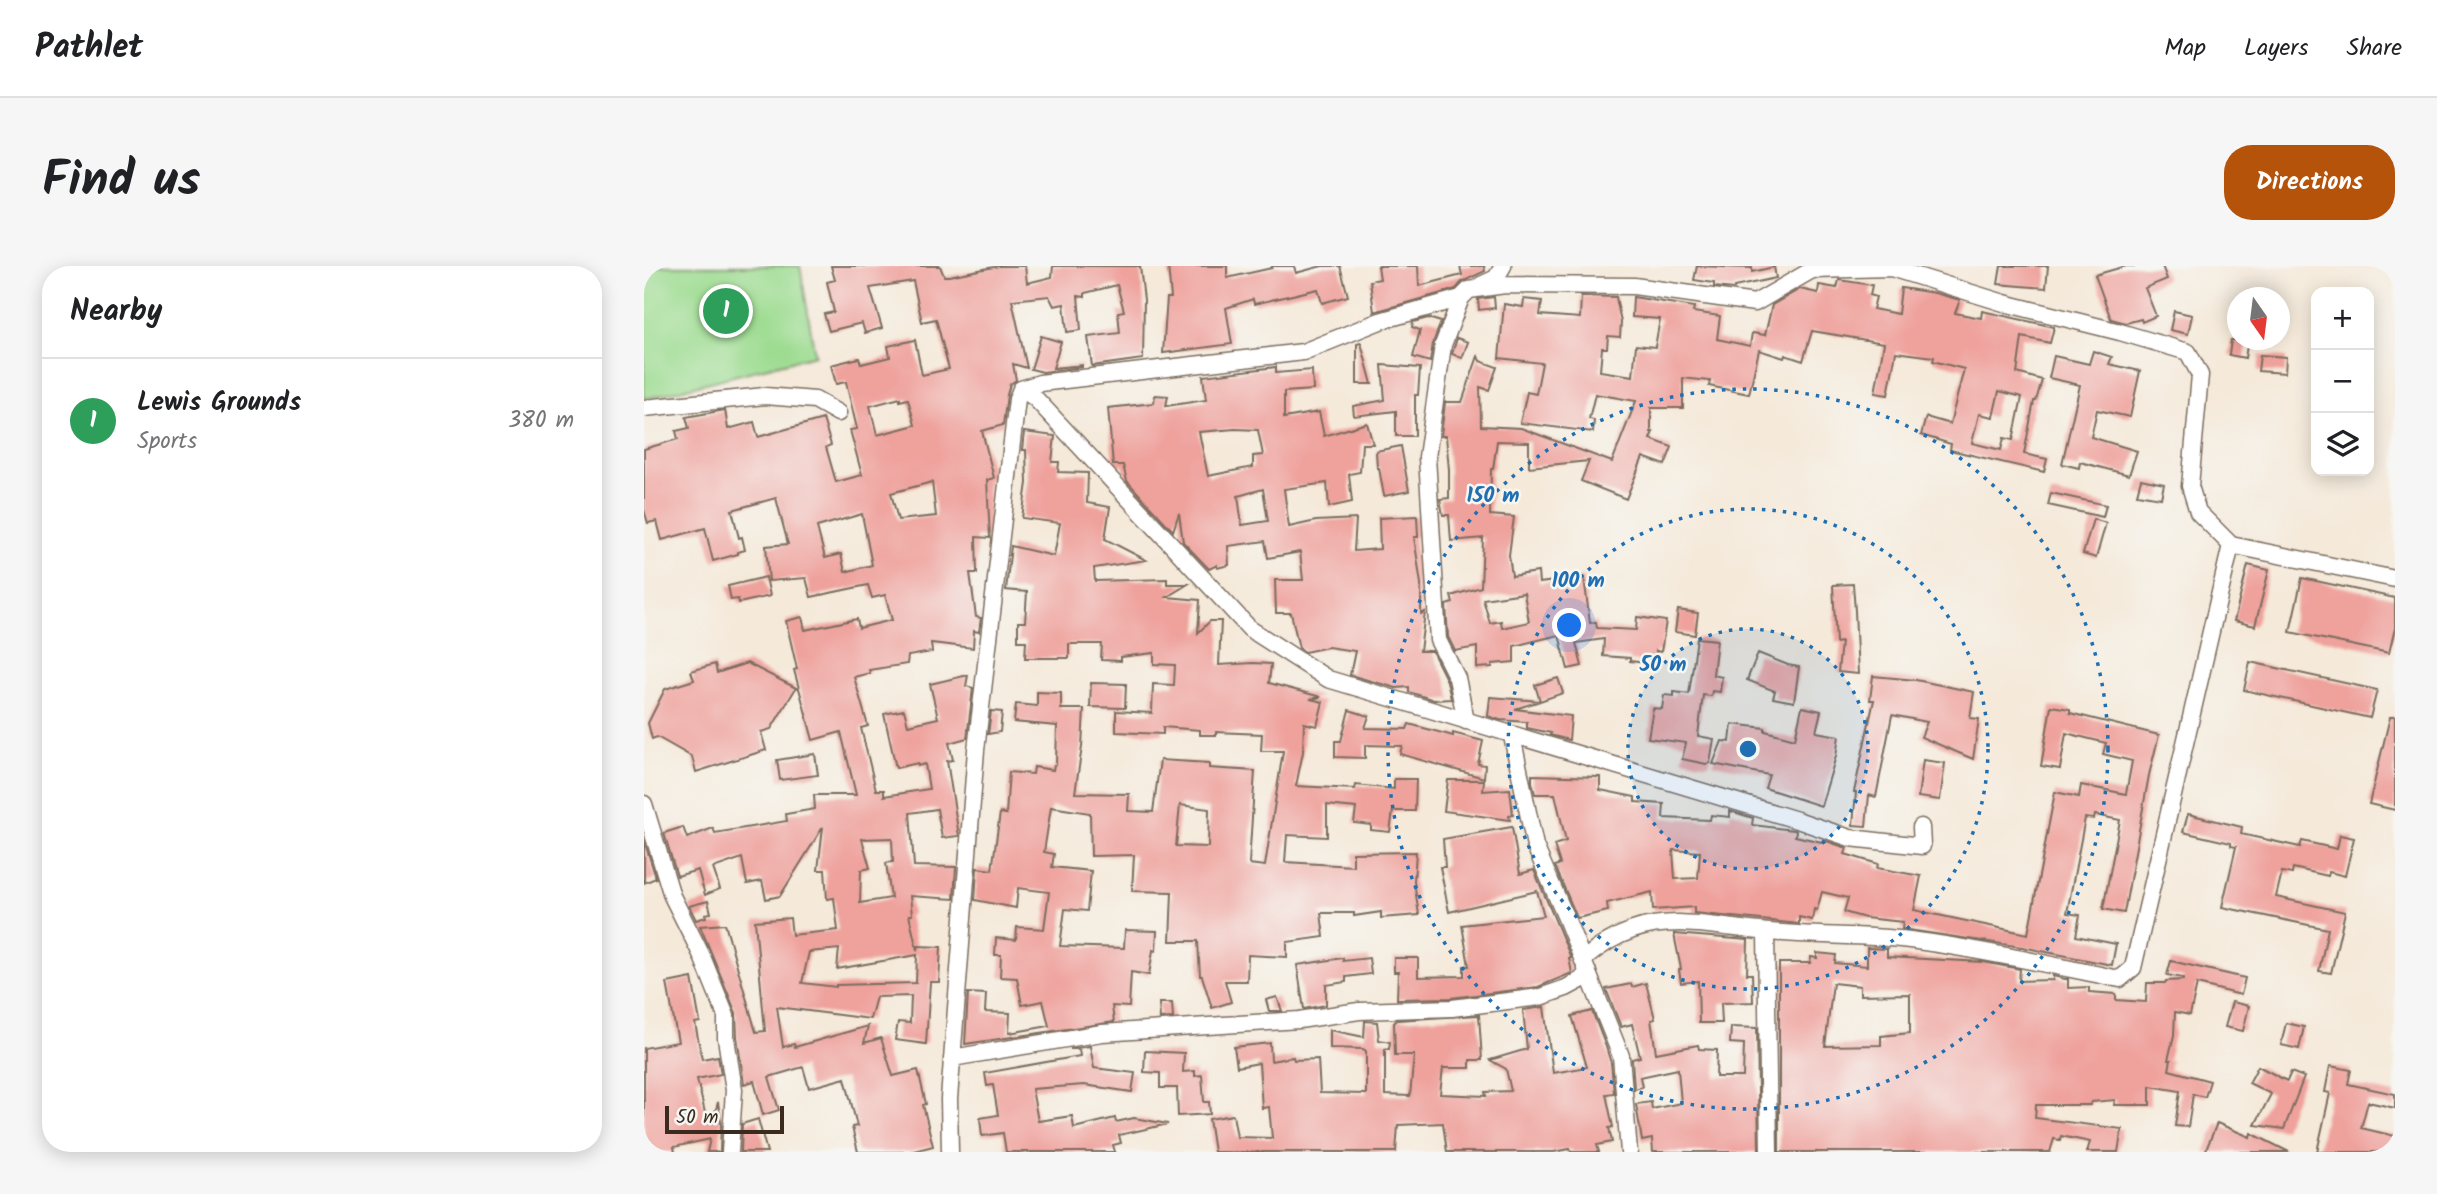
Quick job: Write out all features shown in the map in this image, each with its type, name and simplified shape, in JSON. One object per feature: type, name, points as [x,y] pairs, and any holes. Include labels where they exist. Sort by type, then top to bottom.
[{"type":"street","points":[[1466,721],[1457,678],[1438,640],[1427,457],[1443,345],[1465,294],[1496,278],[1503,266]]},
{"type":"street","points":[[1021,389],[1040,383],[1303,352],[1380,321],[1465,294],[1506,285],[1634,286],[1755,303],[1812,270],[1891,268],[2004,303],[2188,352],[2200,375],[2190,486],[2198,512],[2231,545],[2395,579]]},
{"type":"street","points":[[1021,389],[1035,398],[1250,629],[1328,679],[1850,838],[1922,846],[1921,827]]},
{"type":"street","points":[[950,1152],[949,1099],[976,750],[1017,399],[1021,389]]},
{"type":"street","points":[[644,408],[765,396],[815,400],[838,412]]},
{"type":"street","points":[[952,1058],[1102,1033],[1311,1019],[1359,1011],[1452,1008],[1541,997],[1581,980],[1585,966],[1597,948],[1634,929],[1667,924],[1908,940],[2120,979],[2133,968],[2231,545]]},
{"type":"street","points":[[1512,736],[1535,846],[1621,1056],[1629,1152]]},
{"type":"street","points":[[644,804],[672,896],[701,954],[726,1016],[726,1038],[734,1090],[730,1152]]},
{"type":"street","points":[[1766,932],[1769,1152]]},
{"type":"green space","points":[[644,266],[800,266],[815,355],[644,399]]},
{"type":"building","points":[[831,266],[940,266],[944,276],[949,276],[999,266],[1025,266],[1027,283],[1052,277],[1053,266],[1140,266],[1144,300],[1143,359],[1092,366],[1088,337],[1120,333],[1118,312],[1124,311],[1117,285],[1085,293],[1085,297],[1078,296],[1081,330],[1067,332],[1064,304],[1054,306],[1049,296],[1012,300],[1027,368],[1013,364],[1016,380],[1010,384],[1003,425],[982,431],[994,478],[987,480],[990,538],[976,537],[977,573],[970,573],[976,617],[981,618],[979,632],[974,631],[973,648],[931,643],[932,652],[908,656],[907,664],[869,670],[870,673],[854,677],[868,726],[861,728],[876,790],[884,790],[884,796],[929,789],[925,764],[896,768],[884,714],[904,710],[908,725],[938,718],[930,684],[968,675],[966,686],[973,688],[967,738],[949,743],[953,760],[947,761],[959,836],[942,838],[937,809],[910,813],[914,866],[956,867],[954,899],[910,896],[912,915],[909,915],[917,950],[918,946],[941,947],[939,982],[930,982],[926,1044],[895,1040],[898,1022],[910,1023],[911,996],[876,997],[870,1019],[777,1007],[783,1047],[794,1044],[795,1047],[868,1026],[864,1043],[881,1038],[893,1076],[918,1070],[933,1146],[910,1152],[858,1152],[852,1127],[857,1126],[845,1078],[809,1088],[803,1067],[769,1077],[779,1110],[763,1115],[754,1081],[744,1084],[736,1013],[700,926],[725,924],[756,1032],[765,1031],[755,921],[790,918],[792,935],[838,930],[834,898],[827,899],[825,870],[818,870],[823,827],[780,896],[766,899],[762,881],[747,884],[742,858],[713,868],[720,889],[705,895],[698,870],[677,876],[664,833],[683,827],[687,838],[713,828],[715,833],[787,821],[786,814],[815,809],[814,795],[856,795],[841,732],[813,740],[794,670],[797,669],[786,621],[802,617],[805,630],[857,619],[859,628],[892,620],[885,595],[872,598],[868,585],[811,597],[806,578],[769,581],[766,546],[788,544],[776,498],[732,510],[745,550],[713,561],[705,528],[662,540],[657,521],[648,523],[644,510],[644,449],[678,439],[676,431],[689,428],[686,417],[725,410],[728,429],[754,422],[758,437],[823,419],[831,445],[826,447],[836,482],[862,475],[850,430],[857,429],[846,382],[836,384],[831,365],[859,358],[861,364],[890,357],[888,346],[915,340],[922,375],[949,369],[936,319],[922,322],[913,281],[870,288],[882,328],[865,333],[862,323],[829,331],[824,314],[834,312],[827,282],[835,280]],"holes":[[[900,398],[900,401],[908,399],[915,425],[877,435],[870,406]],[[932,482],[936,516],[898,520],[891,493]],[[862,514],[872,565],[845,572],[841,554],[825,558],[817,527]],[[892,838],[893,862],[886,863],[891,898],[860,903],[861,870],[870,868],[862,839]],[[839,949],[837,969],[917,955],[916,983],[836,987],[802,983],[809,952]]]},
{"type":"building","points":[[1168,266],[1227,266],[1227,278],[1272,266],[1294,266],[1296,273],[1322,266],[1340,266],[1348,296],[1322,303],[1318,289],[1254,304],[1253,299],[1226,308],[1232,344],[1163,353],[1167,298],[1171,298]]},
{"type":"building","points":[[1378,266],[1418,266],[1419,286],[1462,275],[1460,266],[1484,266],[1485,271],[1462,282],[1456,289],[1374,312],[1370,281],[1380,279]]},
{"type":"building","points":[[1697,266],[1752,268],[1752,272],[1774,267],[1776,278],[1734,289],[1714,287],[1714,283],[1694,280]]},
{"type":"building","points":[[2001,266],[2048,266],[2046,288],[1998,284]]},
{"type":"building","points":[[2126,266],[2162,266],[2167,279],[2145,288],[2156,316],[2142,322],[2141,319],[2126,323],[2111,319],[2095,275]]},
{"type":"building","points":[[1839,280],[1872,285],[1870,295],[1876,297],[1873,309],[1898,314],[1901,288],[1960,300],[1955,313],[1981,318],[1982,311],[2054,327],[2050,343],[2022,337],[2017,373],[2042,380],[2034,401],[2024,454],[2047,459],[2044,472],[1950,450],[1951,444],[1921,435],[1926,417],[1950,424],[1964,369],[1933,361],[1934,357],[1896,352],[1888,395],[1875,393],[1884,343],[1812,331],[1803,361],[1759,350],[1749,394],[1709,386],[1710,381],[1683,378],[1683,408],[1651,408],[1653,432],[1650,439],[1672,447],[1665,465],[1643,457],[1626,499],[1581,481],[1589,461],[1529,467],[1529,442],[1497,441],[1491,469],[1490,515],[1514,517],[1509,555],[1512,576],[1538,572],[1539,583],[1584,577],[1590,623],[1596,622],[1597,628],[1636,630],[1637,617],[1666,621],[1661,652],[1656,651],[1655,664],[1630,661],[1630,658],[1603,656],[1604,639],[1576,643],[1582,666],[1568,669],[1559,635],[1514,646],[1514,662],[1492,664],[1492,667],[1477,668],[1477,647],[1455,651],[1448,637],[1446,605],[1453,603],[1451,596],[1481,587],[1483,538],[1451,541],[1449,515],[1443,515],[1440,499],[1449,498],[1446,436],[1441,436],[1445,402],[1462,402],[1478,356],[1480,361],[1497,367],[1489,390],[1480,387],[1481,426],[1521,428],[1612,462],[1636,401],[1595,394],[1589,419],[1594,420],[1593,432],[1520,423],[1527,392],[1536,394],[1542,363],[1499,358],[1504,304],[1523,307],[1524,299],[1542,301],[1540,315],[1580,318],[1581,296],[1616,297],[1621,322],[1620,337],[1608,336],[1607,348],[1602,348],[1600,371],[1633,376],[1636,345],[1655,347],[1660,319],[1632,317],[1633,297],[1694,307],[1693,312],[1720,316],[1717,339],[1750,346],[1752,333],[1765,335],[1772,305],[1800,289],[1818,293],[1819,285],[1837,288]],"holes":[[[1999,391],[2022,397],[2013,440],[2004,438],[2001,450],[1972,443],[1979,414],[1993,417]],[[1524,593],[1529,622],[1502,628],[1501,621],[1490,623],[1483,599]]]},
{"type":"building","points":[[1494,297],[1495,308],[1479,310],[1478,299]]},
{"type":"building","points":[[2174,311],[2192,315],[2188,334],[2170,330]]},
{"type":"building","points":[[1428,318],[1441,322],[1433,343],[1430,362],[1413,357],[1420,330],[1412,327],[1413,322]]},
{"type":"building","points":[[1041,336],[1061,342],[1053,368],[1082,367],[1043,372],[1031,369]]},
{"type":"building","points":[[1457,338],[1468,342],[1462,358],[1452,354]]},
{"type":"building","points":[[1361,343],[1372,384],[1357,384],[1357,344]]},
{"type":"building","points":[[2230,350],[2246,350],[2245,358],[2229,355]]},
{"type":"building","points":[[2093,351],[2112,357],[2109,364],[2140,371],[2130,417],[2097,410],[2091,437],[2137,451],[2129,475],[2080,462],[2079,468],[2062,464],[2080,385],[2049,378],[2054,356],[2089,364]]},
{"type":"building","points":[[2260,355],[2286,357],[2285,373],[2258,371]]},
{"type":"building","points":[[1382,365],[1420,368],[1418,395],[1415,395],[1415,436],[1396,436],[1396,411],[1354,416],[1353,406],[1385,400]]},
{"type":"building","points":[[1276,367],[1276,373],[1312,370],[1313,390],[1284,392],[1284,418],[1319,412],[1324,436],[1367,423],[1373,444],[1362,444],[1360,472],[1349,474],[1352,502],[1329,507],[1327,483],[1284,489],[1289,527],[1316,521],[1356,519],[1354,551],[1380,549],[1379,518],[1417,516],[1418,537],[1414,537],[1421,584],[1421,614],[1425,612],[1420,651],[1432,651],[1447,681],[1451,699],[1434,700],[1409,692],[1409,687],[1396,688],[1350,675],[1355,651],[1328,647],[1305,652],[1299,648],[1291,613],[1276,613],[1275,580],[1303,580],[1300,552],[1268,558],[1265,541],[1228,546],[1229,565],[1217,568],[1217,565],[1209,569],[1183,542],[1179,513],[1173,531],[1127,481],[1123,465],[1113,465],[1108,408],[1154,403],[1155,395],[1168,396],[1166,406],[1206,400],[1203,376]],"holes":[[[1258,430],[1263,455],[1253,456],[1253,467],[1208,476],[1199,432]],[[1263,489],[1268,521],[1242,525],[1238,496]]]},
{"type":"building","points":[[1024,432],[1055,436],[1052,462],[1059,462],[1058,472],[1088,473],[1087,503],[1110,507],[1105,539],[1146,560],[1094,568],[1095,581],[1167,579],[1167,584],[1188,584],[1167,597],[1200,600],[1198,633],[1210,621],[1221,621],[1219,665],[1271,664],[1269,683],[1321,697],[1310,699],[1323,702],[1317,726],[1304,723],[1303,752],[1296,786],[1355,789],[1356,785],[1394,789],[1394,779],[1416,779],[1415,811],[1393,811],[1390,832],[1371,830],[1371,825],[1354,823],[1356,808],[1327,805],[1327,837],[1287,835],[1285,862],[1353,866],[1353,853],[1416,852],[1414,881],[1419,915],[1381,918],[1381,912],[1354,916],[1354,913],[1321,913],[1324,937],[1287,942],[1287,957],[1248,955],[1247,981],[1225,981],[1231,1002],[1212,1008],[1200,976],[1198,941],[1170,941],[1172,892],[1132,891],[1134,855],[1091,856],[1090,813],[1051,807],[1044,852],[1054,854],[1052,867],[1091,871],[1087,911],[1065,909],[1060,946],[1124,948],[1125,930],[1157,931],[1156,951],[1153,950],[1149,975],[1131,972],[1129,1007],[1112,1006],[1114,1022],[965,1044],[968,993],[986,994],[985,1012],[1010,1013],[1009,1033],[1049,1026],[1043,1001],[1022,1005],[1017,978],[1000,977],[1001,955],[995,955],[996,938],[1016,940],[1017,927],[1044,929],[1049,892],[1018,888],[1016,908],[975,900],[977,868],[992,870],[1000,813],[1006,814],[1009,772],[1033,774],[1034,767],[1053,770],[1056,765],[1057,726],[1014,722],[1016,704],[1037,706],[1037,692],[1061,693],[1061,709],[1084,709],[1075,793],[1129,794],[1128,811],[1153,812],[1160,760],[1209,763],[1209,768],[1255,771],[1249,864],[1265,866],[1283,751],[1261,751],[1262,734],[1216,732],[1216,735],[1200,735],[1200,730],[1163,727],[1163,734],[1116,732],[1116,711],[1152,713],[1153,684],[1174,685],[1175,665],[1154,664],[1154,653],[1121,657],[1121,661],[1101,660],[1102,644],[1069,644],[1069,658],[1025,658],[1026,641],[1018,641],[1018,622],[1025,622],[1027,592],[1006,590],[1011,546],[1054,556],[1060,523],[1022,518],[1027,483],[1026,450],[1022,450]],"holes":[[[1180,805],[1209,809],[1208,847],[1176,846]]]},
{"type":"building","points":[[1401,446],[1409,491],[1384,496],[1376,451]]},
{"type":"building","points":[[2141,479],[2164,484],[2161,498],[2137,494]]},
{"type":"building","points":[[2051,493],[2106,505],[2103,517],[2048,505]]},
{"type":"building","points":[[2093,519],[2106,523],[2096,558],[2083,554]]},
{"type":"building","points":[[2248,565],[2269,570],[2255,626],[2234,621]]},
{"type":"building","points":[[766,577],[770,596],[739,603],[738,599],[731,600],[728,586]]},
{"type":"building","points":[[2302,578],[2395,598],[2395,628],[2389,653],[2290,632]]},
{"type":"building","points":[[1853,584],[1858,674],[1838,672],[1841,642],[1836,643],[1833,585]]},
{"type":"building","points":[[1678,610],[1698,613],[1695,635],[1675,632]]},
{"type":"building","points":[[1697,638],[1717,640],[1713,675],[1722,677],[1720,692],[1712,691],[1711,696],[1703,695],[1698,736],[1714,739],[1710,763],[1706,764],[1682,759],[1686,743],[1648,738],[1653,708],[1662,709],[1664,695],[1674,696],[1674,692],[1689,694]]},
{"type":"building","points":[[1758,653],[1799,667],[1794,702],[1773,698],[1775,691],[1747,680]]},
{"type":"building","points":[[2250,662],[2377,690],[2370,718],[2244,690]]},
{"type":"building","points":[[747,663],[796,688],[771,729],[761,732],[766,750],[696,772],[692,757],[657,737],[652,739],[648,723],[665,689],[694,680],[691,671],[715,664],[717,673]]},
{"type":"building","points":[[1873,676],[1916,680],[1974,692],[1970,718],[1979,719],[1973,759],[1921,737],[1927,722],[1892,715],[1876,797],[1869,795],[1866,826],[1853,825],[1854,792],[1874,700],[1870,700]]},
{"type":"building","points":[[1558,678],[1563,693],[1540,701],[1535,685]]},
{"type":"building","points":[[1091,683],[1126,684],[1125,708],[1090,707]]},
{"type":"building","points":[[1490,697],[1540,701],[1515,709],[1571,716],[1569,740],[1527,728],[1527,722],[1500,720],[1488,716]]},
{"type":"building","points":[[2051,706],[2159,735],[2124,913],[2103,909],[2120,820],[2095,815],[2094,819],[2085,818],[2067,913],[2080,915],[2076,936],[2116,944],[2112,965],[2022,947],[1902,929],[1903,922],[1865,918],[1844,912],[1848,898],[1822,892],[1812,920],[1799,917],[1799,924],[1694,913],[1694,907],[1653,910],[1652,892],[1607,903],[1608,911],[1577,918],[1555,866],[1560,864],[1554,845],[1566,841],[1555,794],[1535,794],[1532,782],[1532,775],[1600,777],[1600,790],[1635,797],[1635,802],[1664,804],[1663,818],[1710,820],[1711,815],[1730,817],[1730,811],[1753,818],[1752,825],[1794,830],[1795,836],[1822,842],[1823,840],[1847,848],[1845,854],[1878,864],[1877,868],[1921,876],[1914,910],[2028,934],[2055,792],[2079,797],[2081,785],[2126,794],[2132,761],[2103,754],[2106,743],[2066,733],[2060,769],[2041,766]],"holes":[[[1673,850],[1700,852],[1698,878],[1675,879]]]},
{"type":"building","points":[[1802,707],[1821,711],[1816,732],[1839,736],[1821,806],[1765,788],[1769,775],[1713,764],[1722,741],[1730,742],[1732,724],[1765,728],[1765,731],[1795,739]]},
{"type":"building","points":[[1349,710],[1369,716],[1365,728],[1407,729],[1409,724],[1483,741],[1478,764],[1485,765],[1484,778],[1400,754],[1402,746],[1365,745],[1365,758],[1335,757],[1335,741],[1341,741]]},
{"type":"building","points":[[991,711],[1002,712],[1000,732],[988,734]]},
{"type":"building","points":[[2390,717],[2395,717],[2395,810],[2369,804]]},
{"type":"building","points":[[815,754],[818,775],[780,780],[777,760]]},
{"type":"building","points":[[1923,760],[1945,763],[1940,800],[1918,797]]},
{"type":"building","points":[[1448,780],[1484,780],[1483,791],[1510,789],[1513,815],[1509,816],[1510,820],[1444,811]]},
{"type":"building","points":[[2188,814],[2242,827],[2241,834],[2300,847],[2302,841],[2337,849],[2340,835],[2354,838],[2345,876],[2329,872],[2328,876],[2293,868],[2292,874],[2282,872],[2276,897],[2345,912],[2331,973],[2319,971],[2328,929],[2222,907],[2236,847],[2231,846],[2231,843],[2183,832]]},
{"type":"building","points":[[1512,827],[1520,874],[1534,870],[1571,958],[1572,973],[1538,987],[1451,998],[1397,999],[1398,972],[1394,972],[1394,958],[1418,958],[1418,977],[1464,976],[1464,966],[1469,966],[1462,925],[1544,916],[1537,891],[1449,912],[1440,867],[1445,867],[1443,839]]},
{"type":"building","points":[[644,840],[656,878],[644,883]]},
{"type":"building","points":[[708,901],[711,913],[696,920],[689,906]]},
{"type":"building","points":[[1674,934],[1748,940],[1747,974],[1752,974],[1753,1002],[1721,1003],[1722,1023],[1699,1023],[1698,981],[1681,983]]},
{"type":"building","points":[[1867,948],[1887,949],[1887,957],[1983,962],[2020,969],[2019,981],[2053,980],[2053,976],[2068,979],[2068,988],[2089,987],[2089,992],[2116,994],[2116,1000],[2146,1002],[2147,983],[2183,980],[2167,975],[2171,961],[2245,978],[2241,995],[2197,984],[2190,1015],[2175,1012],[2169,1070],[2210,1081],[2205,1097],[2193,1094],[2188,1127],[2175,1126],[2180,1091],[2150,1086],[2150,1105],[2114,1105],[2115,1100],[2091,1102],[2090,1105],[2036,1105],[2035,1118],[2122,1129],[2118,1152],[2087,1152],[2090,1142],[2061,1136],[2060,1140],[2054,1139],[2050,1152],[1779,1152],[1779,963],[1810,963],[1811,957],[1817,958],[1817,953],[1836,955],[1835,963],[1867,966]],"holes":[[[1833,983],[1860,986],[1860,995],[1910,994],[1910,1033],[1881,1036],[1881,1045],[1825,1046]]]},
{"type":"building","points":[[1343,958],[1343,961],[1369,958],[1371,974],[1346,977],[1346,982],[1326,985],[1326,1005],[1304,1009],[1297,965]]},
{"type":"building","points":[[692,978],[700,1022],[695,1023],[702,1059],[718,1056],[721,1074],[697,1079],[706,1117],[714,1116],[718,1102],[721,1123],[720,1152],[707,1152],[710,1139],[674,1147],[675,1152],[644,1152],[644,1048],[678,1042],[667,983]]},
{"type":"building","points":[[1646,983],[1655,1019],[1651,1020],[1656,1053],[1698,1045],[1699,1049],[1717,1050],[1716,1077],[1743,1077],[1744,1044],[1730,1043],[1731,1027],[1757,1028],[1759,1152],[1653,1152],[1652,1139],[1642,1141],[1636,1104],[1651,1102],[1652,1109],[1681,1103],[1678,1069],[1640,1077],[1642,1087],[1634,1089],[1632,1059],[1640,1057],[1632,1024],[1621,1027],[1606,989]]},
{"type":"building","points":[[1277,997],[1282,1011],[1269,1011],[1266,1000]]},
{"type":"building","points":[[2232,1002],[2249,1006],[2243,1031],[2225,1027]]},
{"type":"building","points":[[1159,1003],[1172,1003],[1173,1018],[1160,1019]]},
{"type":"building","points":[[1544,1007],[1553,1073],[1587,1067],[1572,1016],[1592,1011],[1606,1047],[1611,1063],[1614,1093],[1606,1094],[1613,1127],[1609,1128],[1612,1142],[1597,1145],[1599,1152],[1571,1152],[1570,1149],[1554,1152],[1447,1152],[1443,1123],[1398,1125],[1396,1152],[1214,1152],[1209,1119],[1233,1115],[1237,1137],[1272,1138],[1269,1107],[1262,1108],[1259,1063],[1237,1067],[1234,1047],[1270,1043],[1271,1061],[1293,1057],[1294,1060],[1318,1059],[1320,1093],[1366,1094],[1366,1051],[1330,1048],[1330,1030],[1364,1037],[1365,1021],[1377,1022],[1379,1040],[1390,1042],[1389,1049],[1385,1049],[1385,1095],[1410,1096],[1414,1055],[1395,1055],[1394,1023],[1397,1020],[1479,1015],[1482,1060],[1470,1060],[1470,1068],[1443,1068],[1440,1094],[1486,1096],[1485,1092],[1511,1091],[1506,1069],[1490,1060],[1527,1049],[1523,1010]]},
{"type":"building","points":[[2286,1023],[2304,1027],[2299,1049],[2281,1045]]},
{"type":"building","points":[[1090,1046],[1094,1068],[1135,1073],[1132,1092],[1084,1085],[1032,1089],[1038,1121],[1072,1116],[1074,1128],[1115,1118],[1116,1122],[1134,1118],[1168,1124],[1119,1135],[1121,1143],[1113,1145],[1115,1152],[1006,1152],[1003,1133],[982,1136],[980,1118],[998,1115],[993,1085],[987,1086],[985,1073],[1080,1056],[1079,1049],[1070,1049]]},
{"type":"building","points":[[1145,1051],[1184,1053],[1183,1072],[1195,1071],[1195,1076],[1202,1075],[1204,1102],[1209,1102],[1210,1114],[1178,1116],[1177,1088],[1160,1088],[1160,1073],[1144,1072]]},
{"type":"building","points":[[2258,1066],[2287,1081],[2291,1072],[2304,1077],[2284,1129],[2255,1125],[2271,1094],[2249,1083]]},
{"type":"building","points":[[2330,1066],[2351,1070],[2348,1084],[2395,1094],[2395,1108],[2368,1102],[2361,1128],[2395,1136],[2395,1152],[2317,1152],[2330,1093],[2325,1092]]},
{"type":"building","points":[[758,1119],[767,1152],[741,1152],[742,1124]]},
{"type":"building","points":[[2217,1123],[2250,1137],[2251,1133],[2289,1152],[2205,1152]]},
{"type":"place","name":"Lewis Grounds","points":[[726,311]]}]
